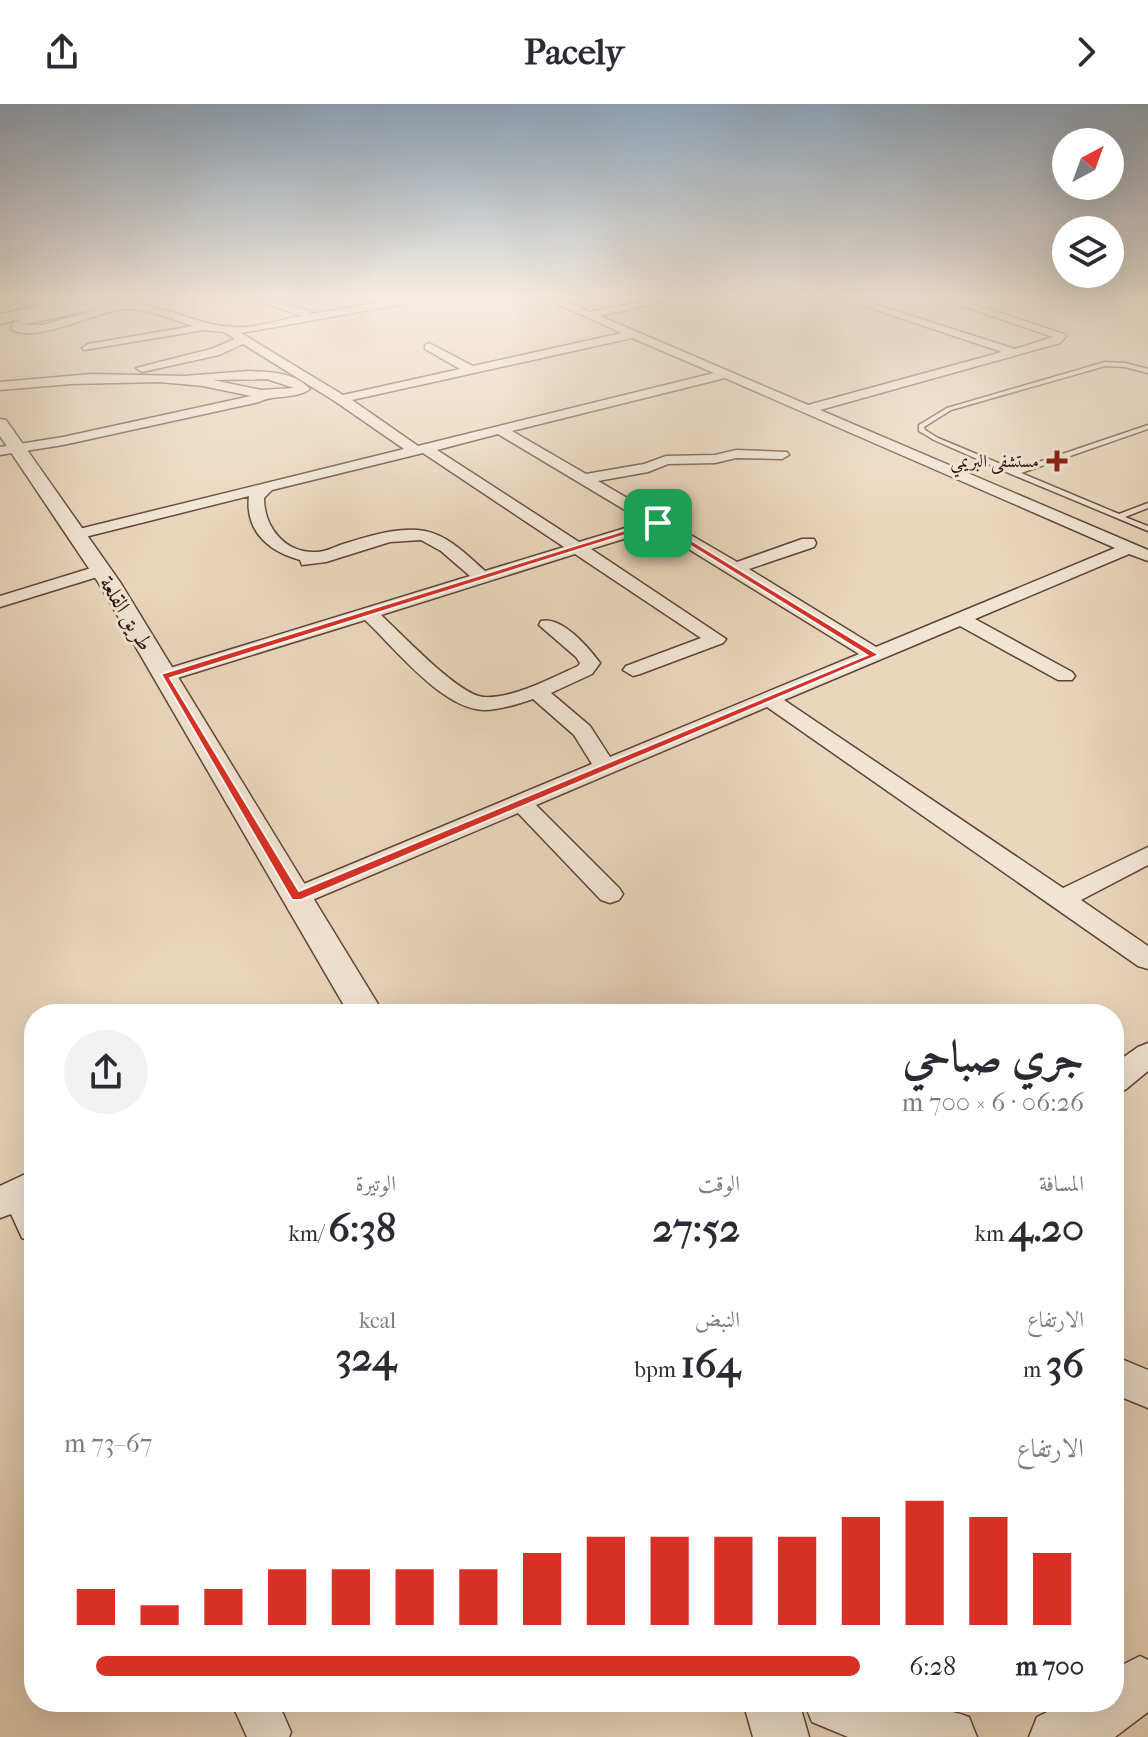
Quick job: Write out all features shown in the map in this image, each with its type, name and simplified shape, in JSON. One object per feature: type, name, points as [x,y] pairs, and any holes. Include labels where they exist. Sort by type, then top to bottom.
[{"type":"street","points":[[75,381],[113,373]]},
{"type":"street","points":[[300,373],[716,639],[633,670]]},
{"type":"street","points":[[187,379],[269,395],[335,395],[454,373]]},
{"type":"street","points":[[808,409],[937,373]]},
{"type":"street","points":[[77,534],[726,374],[1138,552]]},
{"type":"street","points":[[0,386],[259,375],[283,377],[300,383],[304,389],[63,441],[8,449]]},
{"type":"street","name":"طريق القلعة","points":[[0,424],[8,449],[77,534],[101,570],[296,897],[354,1004]]},
{"type":"street","points":[[500,430],[735,568],[875,655]]},
{"type":"street","points":[[584,479],[648,468],[666,460],[715,459],[736,454],[782,455]]},
{"type":"street","points":[[290,465],[305,478]]},
{"type":"street","points":[[267,487],[256,497],[262,530],[273,544],[288,552],[314,559],[396,537],[423,535],[434,538],[482,577]]},
{"type":"street","points":[[164,676],[658,523]]},
{"type":"street","points":[[735,568],[808,543]]},
{"type":"street","points":[[296,897],[961,619],[1138,552]]},
{"type":"street","points":[[0,602],[101,570]]},
{"type":"street","points":[[369,613],[460,697],[487,705],[585,670],[590,663],[583,653],[548,625]]},
{"type":"street","points":[[961,619],[1065,676]]},
{"type":"street","points":[[535,690],[582,731],[606,769]]},
{"type":"street","points":[[770,700],[1148,959]]},
{"type":"street","points":[[522,804],[610,894]]},
{"type":"street","points":[[1061,900],[1148,855]]},
{"type":"street","points":[[1124,1073],[1148,1055]]},
{"type":"street","points":[[1124,1379],[1148,1389]]},
{"type":"street","points":[[1124,1695],[1144,1680]]},
{"type":"street","points":[[1124,1707],[1144,1680]]},
{"type":"street","points":[[774,1712],[781,1737]]},
{"type":"street","points":[[858,1712],[920,1736]]},
{"type":"street","points":[[1057,1737],[1073,1733],[1101,1712]]},
{"type":"street","points":[[1102,1737],[1120,1712]]},
{"type":"lane","points":[[1073,373],[949,409],[921,426],[927,435],[1148,529]]},
{"type":"lane","points":[[1013,473],[1148,427]]},
{"type":"lane","points":[[1136,431],[1148,435]]},
{"type":"lane","points":[[1118,517],[1148,505]]},
{"type":"place","name":"مستشفى البريمي","points":[[1057,461]]},
{"type":"route","points":[[658,523],[875,655],[296,897],[164,676],[658,523]]}]
